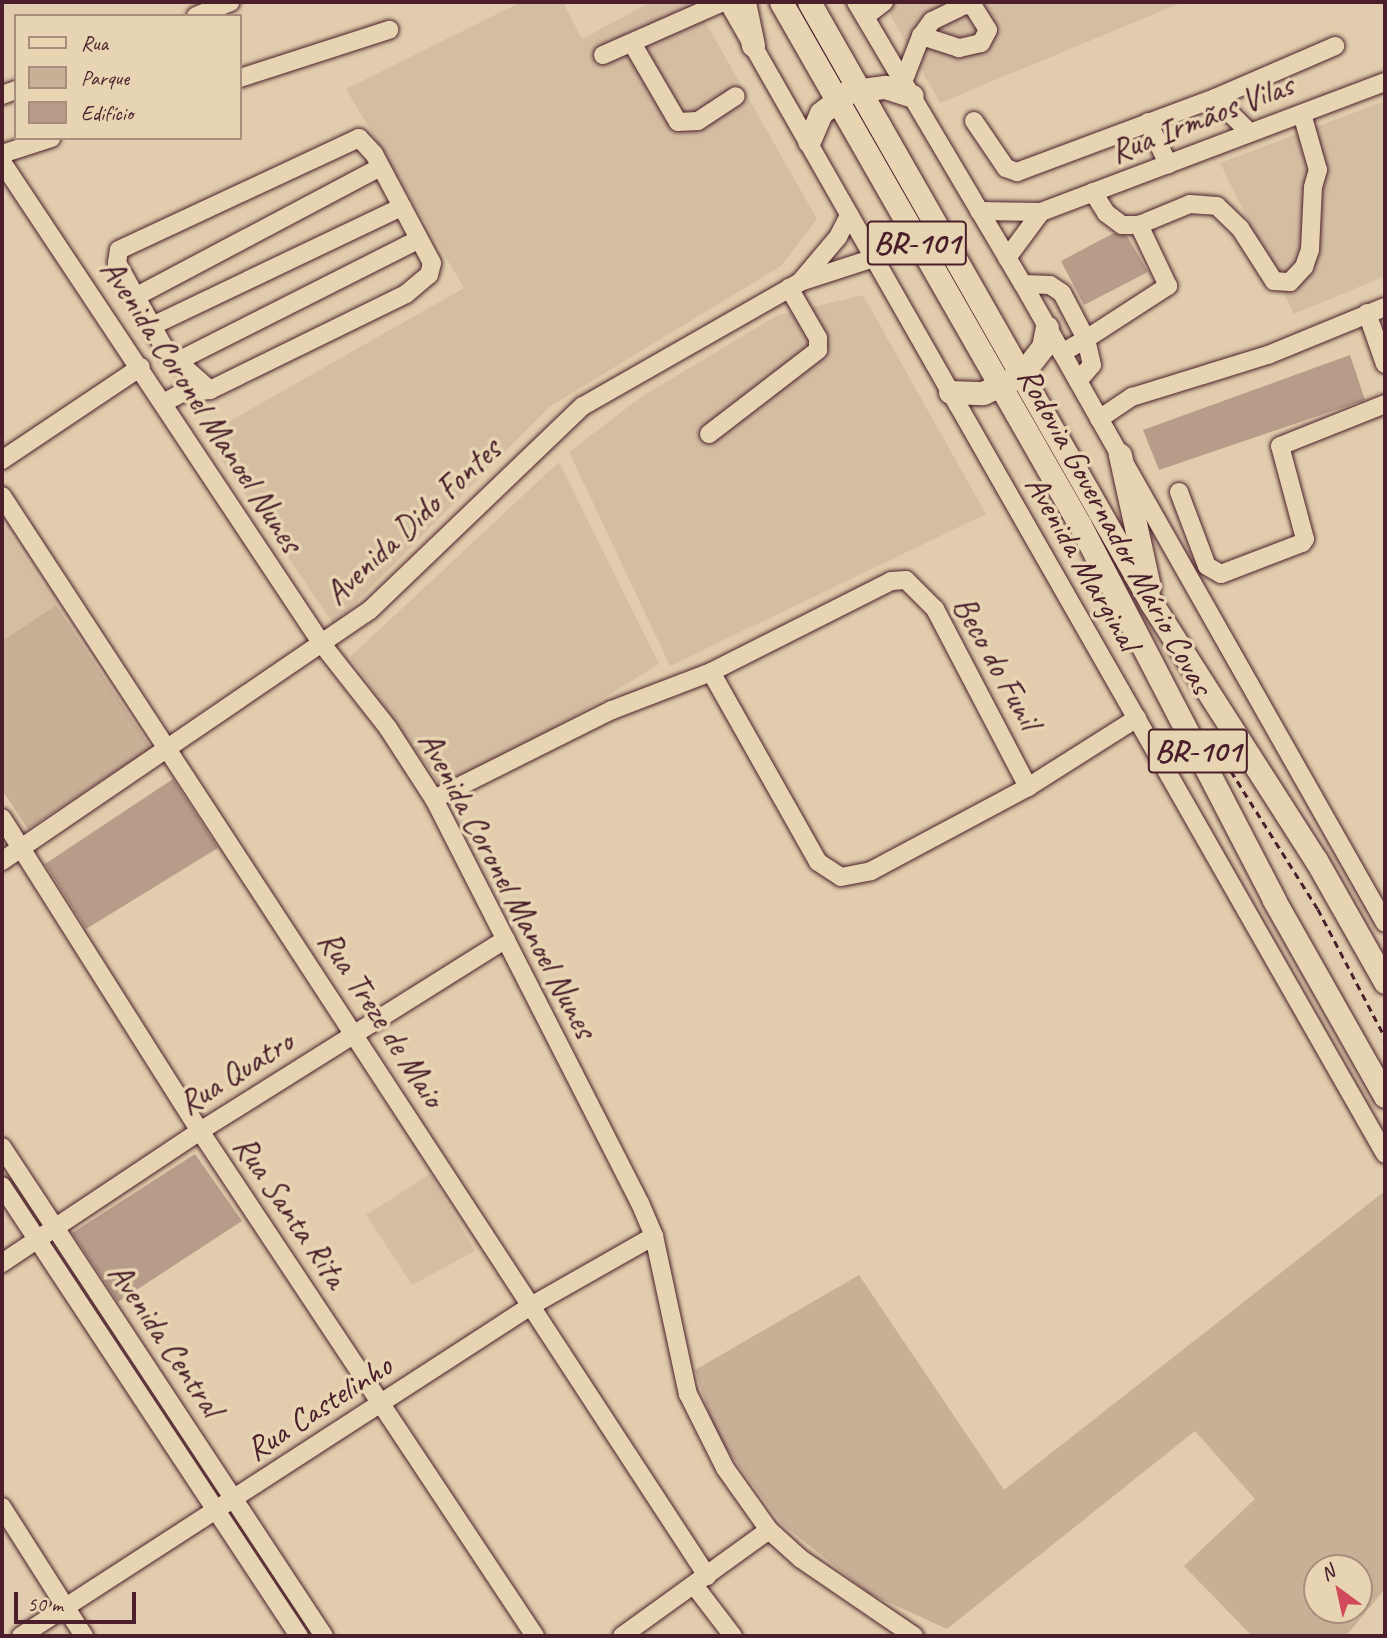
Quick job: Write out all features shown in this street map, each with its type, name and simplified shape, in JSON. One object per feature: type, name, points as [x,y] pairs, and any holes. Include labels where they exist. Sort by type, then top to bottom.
[{"type":"main road","points":[[744,2],[753,45]]},
{"type":"main road","name":"Rodovia Governador Mário Covas","points":[[780,2],[998,387],[1080,525],[1274,900],[1385,1096]]},
{"type":"main road","name":"Rodovia Governador Mário Covas","points":[[809,2],[1152,604],[1310,850],[1385,982]]},
{"type":"main road","points":[[809,141],[821,113],[836,99],[859,88],[908,89]]},
{"type":"main road","points":[[950,392],[983,393],[1021,375],[1043,347],[1047,327]]},
{"type":"main road","points":[[1120,455],[1152,604]]},
{"type":"street","points":[[201,14],[230,2]]},
{"type":"street","points":[[603,55],[725,2]]},
{"type":"street","name":"Avenida Marginal","points":[[725,2],[809,141],[849,215],[877,257],[950,392],[1385,1154]]},
{"type":"street","points":[[884,2],[861,9],[1023,284],[1385,923]]},
{"type":"street","points":[[242,77],[389,30]]},
{"type":"street","points":[[908,89],[920,36]]},
{"type":"street","points":[[632,43],[678,122],[698,121],[736,96]]},
{"type":"street","points":[[974,121],[1006,168],[1017,172],[1215,98],[1335,46]]},
{"type":"street","name":"Rua Irmãos Vilas","points":[[979,211],[1041,212],[1385,82]]},
{"type":"street","points":[[1215,98],[1250,133]]},
{"type":"street","points":[[1093,192],[1115,221],[1139,225],[1190,204],[1217,206],[1240,229],[1274,281],[1284,284],[1296,278],[1310,250],[1313,187],[1318,170],[1302,114]]},
{"type":"street","points":[[1148,122],[1168,164]]},
{"type":"street","points":[[2,154],[45,140]]},
{"type":"street","points":[[165,402],[182,393],[210,390],[423,282],[432,263],[365,142],[351,140],[129,243],[120,250],[117,263],[152,326],[176,362],[210,390]]},
{"type":"street","name":"Avenida Coronel Manoel Nunes","points":[[2,162],[165,402],[322,644],[388,729],[434,799],[654,1236],[681,1367],[697,1420],[769,1530],[802,1559],[914,1636]]},
{"type":"street","points":[[135,297],[381,167]]},
{"type":"street","points":[[152,326],[402,207]]},
{"type":"street","points":[[1007,258],[1041,212]]},
{"type":"street","name":"Avenida Dido Fontes","points":[[794,285],[834,243],[849,215]]},
{"type":"street","points":[[1062,353],[1168,286],[1139,225]]},
{"type":"street","points":[[176,362],[419,239]]},
{"type":"street","name":"Avenida Dido Fontes","points":[[2,861],[322,644],[403,581],[583,406],[794,285],[877,257]]},
{"type":"street","points":[[1023,284],[1050,285],[1062,293],[1086,339],[1092,365],[1078,382]]},
{"type":"street","points":[[709,434],[818,350],[818,338],[794,285]]},
{"type":"street","points":[[1099,419],[1132,397],[1268,355],[1385,307]]},
{"type":"street","points":[[1367,313],[1385,363]]},
{"type":"street","points":[[2,460],[141,367]]},
{"type":"street","points":[[1179,492],[1207,566],[1221,574],[1302,543],[1305,539],[1280,446],[1385,404]]},
{"type":"street","name":"Rua Treze de Maio","points":[[2,496],[355,1033],[733,1636]]},
{"type":"street","name":"Beco do Funil","points":[[434,799],[612,710],[711,672],[891,582],[906,580],[935,609],[1028,787]]},
{"type":"street","name":"Beco do Funil","points":[[711,672],[818,862],[841,877],[871,871],[1028,787],[1137,718]]},
{"type":"street","name":"Rua Santa Rita","points":[[2,818],[200,1131],[535,1636]]},
{"type":"street","name":"Rua Quatro","points":[[2,1263],[200,1131],[506,939]]},
{"type":"street","name":"Avenida Central","points":[[2,1147],[236,1497],[324,1636]]},
{"type":"street","name":"Avenida Central","points":[[2,1186],[299,1636]]},
{"type":"street","name":"Rua Castelinho","points":[[21,1636],[529,1307],[654,1236]]},
{"type":"street","points":[[2,1507],[84,1636]]},
{"type":"street","points":[[622,1636],[769,1530]]},
{"type":"path","points":[[1227,763],[1305,886],[1385,1037]]},
{"type":"shaded area","points":[[521,2],[563,2],[582,39],[651,2],[694,2],[817,219],[781,266],[549,407],[334,625],[205,435],[464,288],[346,89]]},
{"type":"shaded area","points":[[883,2],[1183,2],[940,103]]},
{"type":"shaded area","points":[[1385,101],[1385,276],[1294,314],[1220,163]]},
{"type":"shaded area","points":[[863,295],[986,514],[670,666],[569,452],[641,397],[776,316]]},
{"type":"shaded area","points":[[559,462],[659,664],[447,795],[350,657]]},
{"type":"shaded area","points":[[2,523],[56,605],[2,641]]},
{"type":"shaded area","points":[[430,1174],[475,1251],[412,1285],[366,1215]]},
{"type":"green space","points":[[56,605],[151,748],[28,829],[2,790],[2,641]]},
{"type":"green space","points":[[1385,1191],[1385,1589],[1373,1603],[1373,1554],[1303,1554],[1303,1624],[1356,1624],[1346,1636],[1252,1636],[1184,1566],[1255,1499],[1195,1431],[947,1629],[870,1594],[782,1524],[716,1435],[695,1370],[859,1275],[1004,1490]]},
{"type":"building","points":[[1114,233],[1127,236],[1148,272],[1084,305],[1061,261]]},
{"type":"building","points":[[1350,355],[1365,400],[1159,470],[1143,430]]},
{"type":"building","points":[[173,779],[218,848],[86,929],[45,864]]},
{"type":"building","points":[[195,1154],[242,1221],[118,1302],[72,1233]]}]
